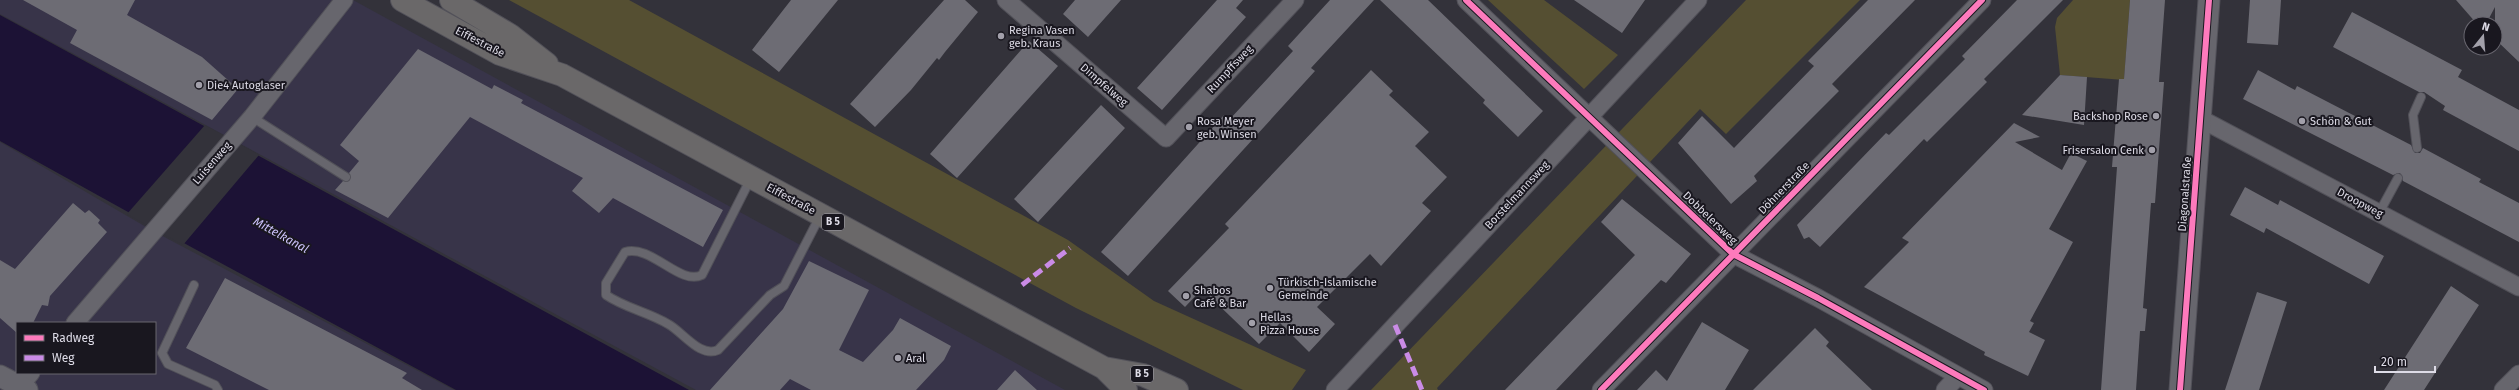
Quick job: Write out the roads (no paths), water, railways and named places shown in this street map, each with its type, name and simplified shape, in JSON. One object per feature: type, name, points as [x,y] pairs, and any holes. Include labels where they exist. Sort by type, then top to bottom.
[{"type":"main road","name":"Eiffestraße","points":[[402,0],[500,54],[562,75]]},
{"type":"main road","name":"Eiffestraße","points":[[451,0],[510,35],[562,75],[1104,368],[1126,390]]},
{"type":"main road","name":"Eiffestraße","points":[[1104,368],[1143,375],[1177,390]]},
{"type":"street","name":"Luisenweg","points":[[76,322],[252,117],[344,0]]},
{"type":"street","name":"Dimpfelweg","points":[[1006,0],[1166,138]]},
{"type":"street","name":"Rumpffsweg","points":[[1166,138],[1295,0]]},
{"type":"street","name":"Dobbelersweg","points":[[1466,0],[1590,116],[1733,254],[1818,298],[1984,390]]},
{"type":"street","name":"Borstelmannsweg","points":[[1335,390],[1698,0]]},
{"type":"street","name":"Döhnerstraße","points":[[1601,390],[1982,0]]},
{"type":"street","name":"Diagonalstraße","points":[[2180,390],[2209,0]]},
{"type":"street","name":"Droopweg","points":[[2201,119],[2519,287]]},
{"type":"street","points":[[2503,390],[2519,374]]},
{"type":"street","points":[[0,376],[23,385]]},
{"type":"street","points":[[1945,390],[1958,376]]},
{"type":"lane","points":[[2417,148],[2413,115],[2421,97]]},
{"type":"lane","points":[[252,117],[346,177]]},
{"type":"lane","points":[[752,178],[702,275],[691,277],[642,252],[631,250],[625,252],[606,283],[606,295],[668,324],[702,349],[713,352],[718,350],[770,295],[784,286],[820,215]]},
{"type":"lane","points":[[2379,213],[2398,178]]},
{"type":"lane","points":[[194,285],[162,353],[168,364],[215,385],[218,390]]},
{"type":"water","name":"Mittelkanal","points":[[0,15],[689,390],[456,390],[193,248],[0,141]]},
{"type":"place","name":"Regina Vasen geb. Kraus","points":[[1001,36]]},
{"type":"place","name":"Die4 Autoglaser","points":[[199,85]]},
{"type":"place","name":"Backshop Rose","points":[[2156,116]]},
{"type":"place","name":"Schön & Gut","points":[[2302,121]]},
{"type":"place","name":"Rosa Meyer geb. Winsen","points":[[1189,127]]},
{"type":"place","name":"Frisersalon Cenk","points":[[2152,150]]},
{"type":"place","name":"Türkisch-Islamische Gemeinde","points":[[1270,288]]},
{"type":"place","name":"Shabos Café & Bar","points":[[1186,296]]},
{"type":"place","name":"Hellas Pizza House","points":[[1252,323]]},
{"type":"place","name":"Aral","points":[[898,358]]}]
